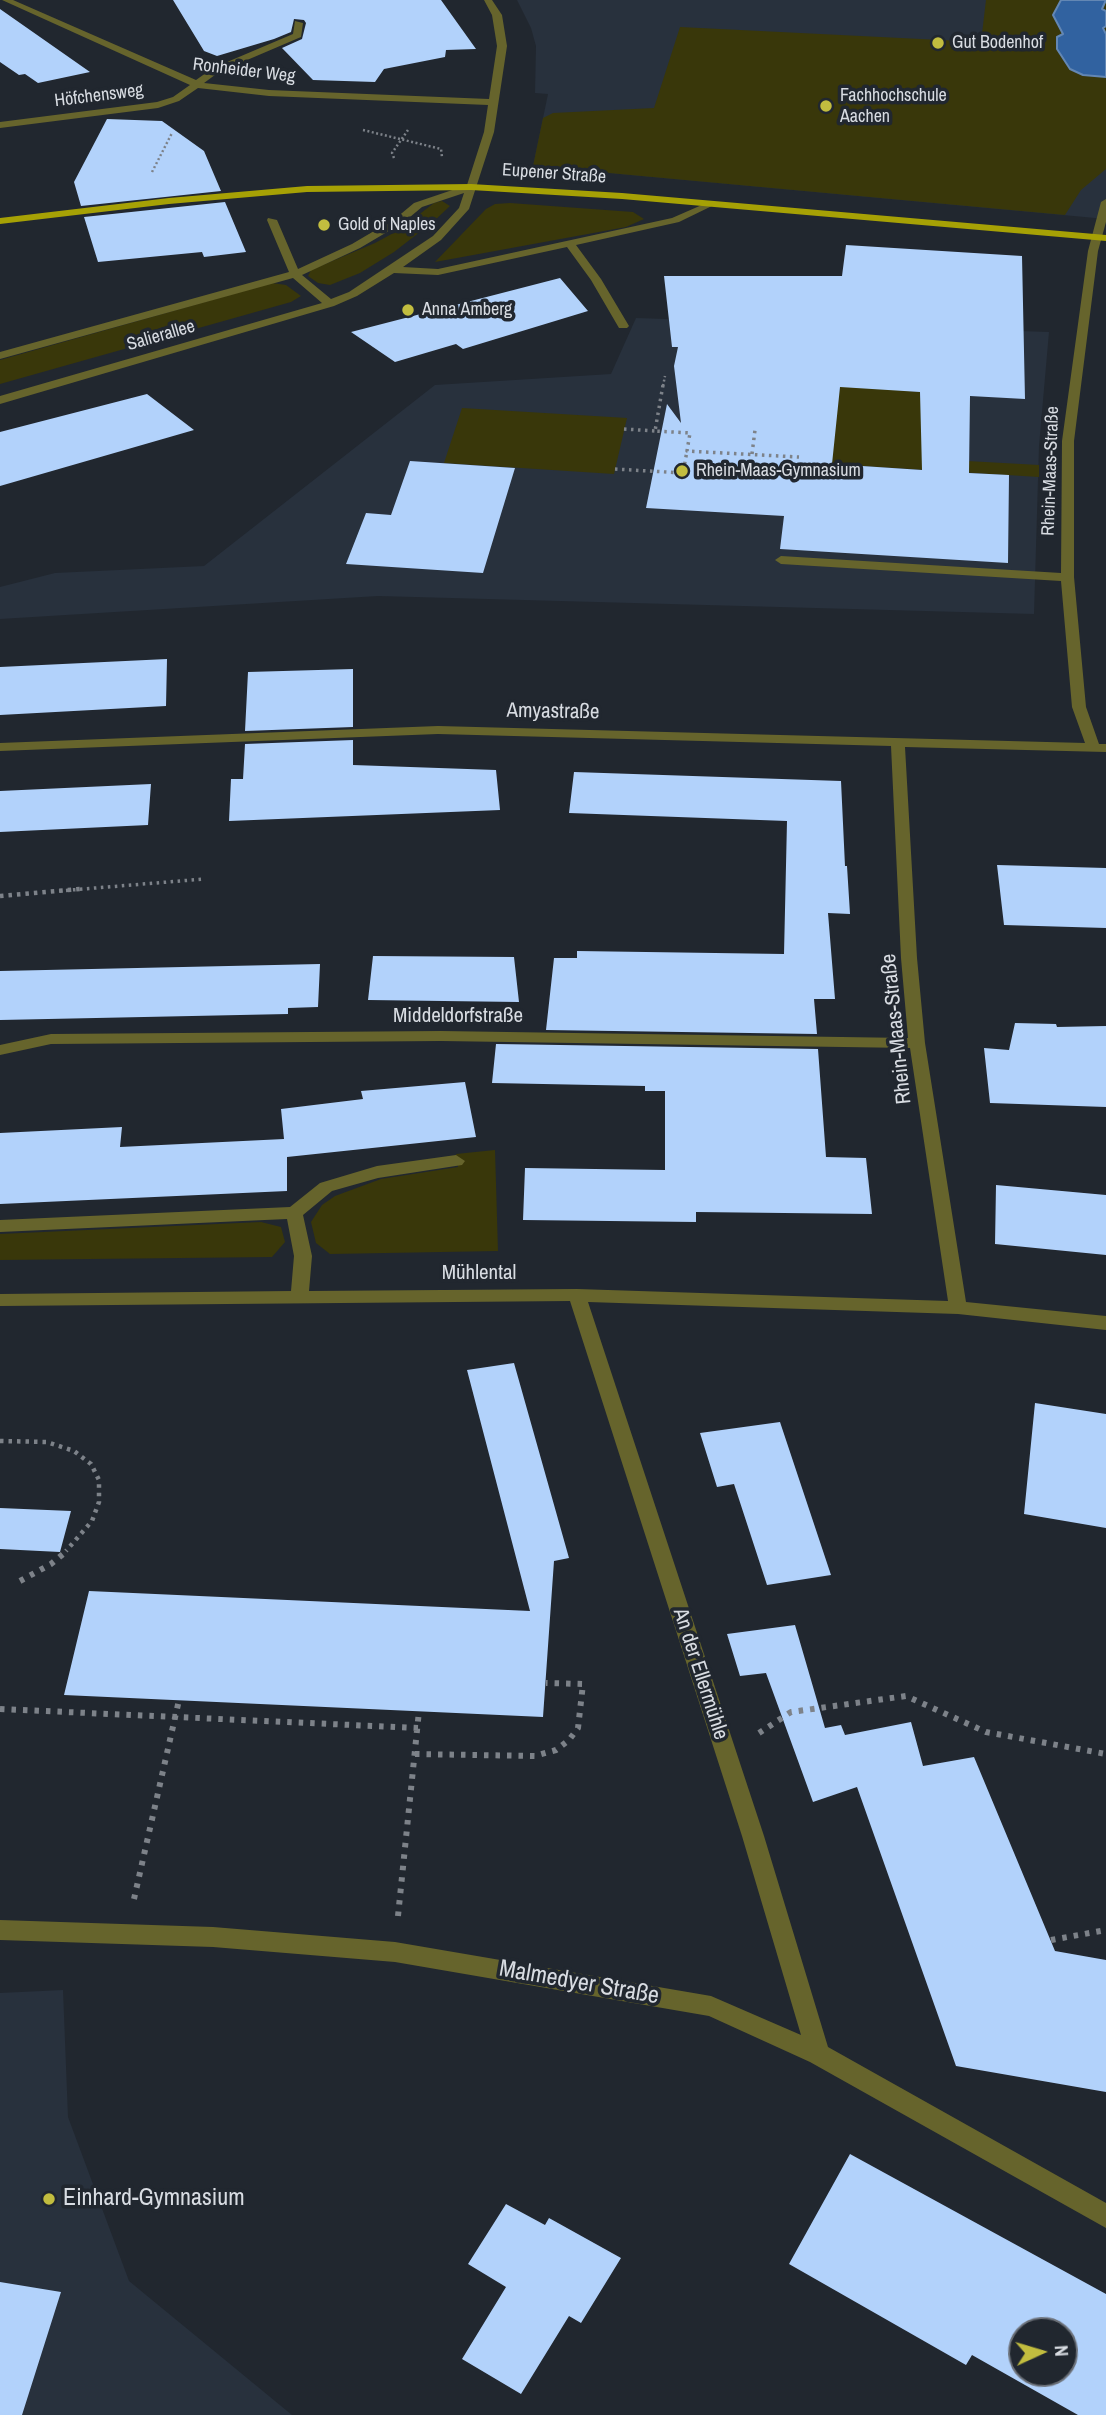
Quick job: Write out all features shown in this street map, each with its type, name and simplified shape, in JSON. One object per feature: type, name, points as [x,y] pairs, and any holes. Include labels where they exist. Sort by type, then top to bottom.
[{"type":"main road","name":"Eupener Straße","points":[[0,221],[135,204],[330,188],[471,187],[711,204],[1101,238]]},
{"type":"street","name":"Ronheider Weg","points":[[6,0],[198,85],[269,93],[495,102]]},
{"type":"street","points":[[471,187],[489,132],[502,46],[497,15],[488,0]]},
{"type":"street","name":"Höfchensweg","points":[[0,125],[158,105],[176,99],[216,70],[298,35],[298,23]]},
{"type":"street","name":"Salierallee","points":[[0,400],[330,304],[353,294],[393,271],[437,238],[460,215],[471,187]]},
{"type":"street","name":"Salierallee","points":[[0,356],[295,274],[356,246],[400,220],[418,205],[471,187]]},
{"type":"street","name":"Rhein-Maas-Straße","points":[[1100,747],[1079,707],[1067,577],[1068,440],[1106,202]]},
{"type":"street","points":[[393,271],[438,272],[675,220],[711,204]]},
{"type":"street","points":[[272,219],[295,274],[330,304]]},
{"type":"street","points":[[569,243],[596,279],[622,326]]},
{"type":"street","points":[[781,560],[1067,577]]},
{"type":"street","name":"Amyastraße","points":[[0,747],[438,730],[1100,747]]},
{"type":"street","name":"Rhein-Maas-Straße","points":[[898,743],[916,1043],[958,1308]]},
{"type":"street","name":"Middeldorfstraße","points":[[0,1050],[51,1039],[427,1036],[916,1043]]},
{"type":"street","points":[[0,1226],[294,1213],[326,1187],[377,1172],[456,1161]]},
{"type":"street","points":[[294,1213],[303,1256],[299,1297]]},
{"type":"street","name":"Mühlental","points":[[0,1300],[577,1295],[958,1308],[1106,1323]]},
{"type":"street","name":"An der Ellermühle","points":[[577,1295],[726,1754],[818,2054]]},
{"type":"street","name":"Malmedyer Straße","points":[[0,1930],[214,1937],[394,1952],[577,1981],[711,2006],[818,2054],[1106,2216]]},
{"type":"path","points":[[135,204],[174,129]]},
{"type":"path","points":[[654,431],[665,376]]},
{"type":"path","points":[[615,469],[683,472],[691,426]]},
{"type":"path","points":[[624,429],[690,433]]},
{"type":"path","points":[[752,454],[755,430]]},
{"type":"path","points":[[687,450],[799,457]]},
{"type":"path","points":[[0,896],[204,878]]},
{"type":"path","points":[[0,1441],[47,1442],[74,1451],[90,1464],[99,1480],[99,1502],[92,1521],[74,1545],[51,1564],[20,1581]]},
{"type":"path","points":[[415,1754],[535,1756],[555,1750],[579,1728],[583,1684],[546,1683]]},
{"type":"path","points":[[726,1754],[791,1712],[906,1696],[986,1732],[1106,1754]]},
{"type":"path","points":[[126,1934],[179,1700]]},
{"type":"path","points":[[0,1709],[418,1728]]},
{"type":"path","points":[[394,1952],[419,1711]]},
{"type":"path","points":[[1051,1940],[1106,1930]]},
{"type":"shaded area","name":"Fachhochschule Aachen","points":[[517,0],[1106,0],[1106,219],[533,166],[548,94],[535,93],[536,46],[531,28]]},
{"type":"shaded area","name":"Fachhochschule Aachen","points":[[986,0],[1106,0],[1106,169],[1081,190],[1065,215],[533,166],[543,118],[553,113],[654,108],[680,27],[981,42]]},
{"type":"shaded area","points":[[442,201],[450,206],[434,221],[394,252],[360,273],[330,285],[318,283],[308,276],[311,270],[399,230],[434,203]]},
{"type":"shaded area","points":[[495,204],[633,212],[644,219],[626,227],[435,262],[486,209]]},
{"type":"shaded area","points":[[272,283],[286,285],[301,296],[291,302],[0,384],[0,360]]},
{"type":"shaded area","name":"Rhein-Maas-Gymnasium","points":[[636,318],[1049,332],[1039,446],[1034,614],[378,596],[0,619],[0,587],[55,573],[204,566],[435,385],[611,374]]},
{"type":"shaded area","points":[[840,385],[920,392],[920,398],[970,401],[967,461],[1039,465],[1039,477],[831,464]]},
{"type":"shaded area","points":[[462,408],[627,418],[614,474],[444,463]]},
{"type":"shaded area","points":[[495,1150],[498,1251],[330,1254],[316,1243],[311,1222],[322,1205],[335,1196],[381,1179],[458,1167],[456,1154]]},
{"type":"shaded area","points":[[261,1222],[281,1227],[285,1242],[272,1257],[0,1260],[0,1234]]},
{"type":"shaded area","name":"Einhard-Gymnasium","points":[[63,1990],[68,2117],[129,2281],[292,2415],[0,2415],[0,1993]]},
{"type":"water","points":[[1061,0],[1106,0],[1102,9],[1106,11],[1106,26],[1103,28],[1106,34],[1106,77],[1083,75],[1070,69],[1057,49],[1057,37],[1063,34],[1053,15]]},
{"type":"building","points":[[173,0],[441,0],[476,49],[446,50],[445,57],[384,69],[375,82],[313,80],[282,48],[302,39],[306,23],[304,20],[294,19],[291,32],[217,56],[204,51]]},
{"type":"building","points":[[0,9],[90,72],[38,83],[25,74],[19,75],[0,62]]},
{"type":"building","points":[[107,119],[162,121],[204,151],[221,191],[81,206],[74,182]]},
{"type":"building","points":[[225,202],[246,252],[204,257],[202,252],[98,262],[84,217]]},
{"type":"building","points":[[846,245],[1022,256],[1025,399],[970,396],[969,473],[1009,475],[1008,563],[780,549],[784,516],[646,508],[667,404],[681,423],[674,366],[678,347],[672,347],[664,276],[842,276]],"holes":[[[840,387],[920,392],[922,470],[832,464]]]},
{"type":"building","points":[[560,278],[588,311],[463,349],[456,344],[395,362],[351,332]]},
{"type":"building","points":[[147,394],[194,430],[0,486],[0,432]]},
{"type":"building","points":[[410,461],[515,468],[483,573],[346,564],[366,513],[391,515]]},
{"type":"building","points":[[167,659],[166,706],[0,715],[0,667]]},
{"type":"building","points":[[353,669],[353,727],[245,731],[248,672]]},
{"type":"building","points":[[353,740],[353,765],[496,770],[500,810],[229,821],[231,779],[243,779],[245,744]]},
{"type":"building","points":[[574,772],[841,781],[850,914],[828,913],[835,999],[814,999],[817,1034],[546,1030],[554,958],[577,958],[577,951],[784,954],[787,821],[569,813]]},
{"type":"building","points":[[151,784],[148,825],[0,832],[0,791]]},
{"type":"building","points":[[997,865],[1106,868],[1106,928],[1004,925]]},
{"type":"building","points":[[373,956],[514,957],[519,1002],[368,1000]]},
{"type":"building","points":[[320,964],[318,1007],[288,1008],[288,1014],[0,1020],[0,971]]},
{"type":"building","points":[[1015,1023],[1056,1024],[1057,1027],[1106,1026],[1106,1107],[990,1103],[984,1048],[1009,1050]]},
{"type":"building","points":[[496,1044],[818,1049],[826,1157],[866,1158],[872,1214],[696,1212],[696,1222],[523,1220],[525,1168],[665,1170],[665,1091],[645,1091],[645,1086],[492,1083]]},
{"type":"building","points":[[465,1082],[476,1137],[287,1157],[287,1191],[0,1204],[0,1133],[122,1127],[120,1147],[284,1139],[281,1109],[363,1099],[361,1091]]},
{"type":"building","points":[[996,1185],[1106,1195],[1106,1255],[995,1244]]},
{"type":"building","points":[[514,1363],[569,1558],[554,1561],[543,1717],[64,1695],[89,1591],[530,1611],[467,1370]]},
{"type":"building","points":[[1035,1403],[1106,1414],[1106,1528],[1024,1514]]},
{"type":"building","points":[[780,1422],[831,1575],[767,1585],[734,1484],[717,1487],[700,1433]]},
{"type":"building","points":[[0,1508],[71,1511],[60,1552],[0,1549]]},
{"type":"building","points":[[795,1625],[825,1728],[841,1725],[845,1735],[911,1722],[923,1766],[974,1757],[1055,1951],[1106,1960],[1106,2092],[956,2066],[857,1787],[813,1802],[766,1673],[740,1676],[727,1634]]},
{"type":"building","points":[[850,2154],[1106,2294],[1106,2415],[1078,2415],[1029,2387],[1078,2387],[1078,2317],[1008,2317],[1008,2375],[972,2355],[966,2365],[789,2264]]},
{"type":"building","points":[[506,2204],[545,2225],[549,2218],[621,2258],[581,2323],[569,2316],[521,2394],[462,2359],[506,2287],[468,2264]]},
{"type":"building","points":[[0,2282],[61,2292],[22,2415],[0,2415]]},
{"type":"place","name":"Gut Bodenhof","points":[[938,43]]},
{"type":"place","name":"Fachhochschule Aachen","points":[[826,106]]},
{"type":"place","name":"Gold of Naples","points":[[324,225]]},
{"type":"place","name":"Anna Amberg","points":[[408,310]]},
{"type":"place","name":"Rhein-Maas-Gymnasium","points":[[682,471]]},
{"type":"place","name":"Einhard-Gymnasium","points":[[49,2199]]}]
